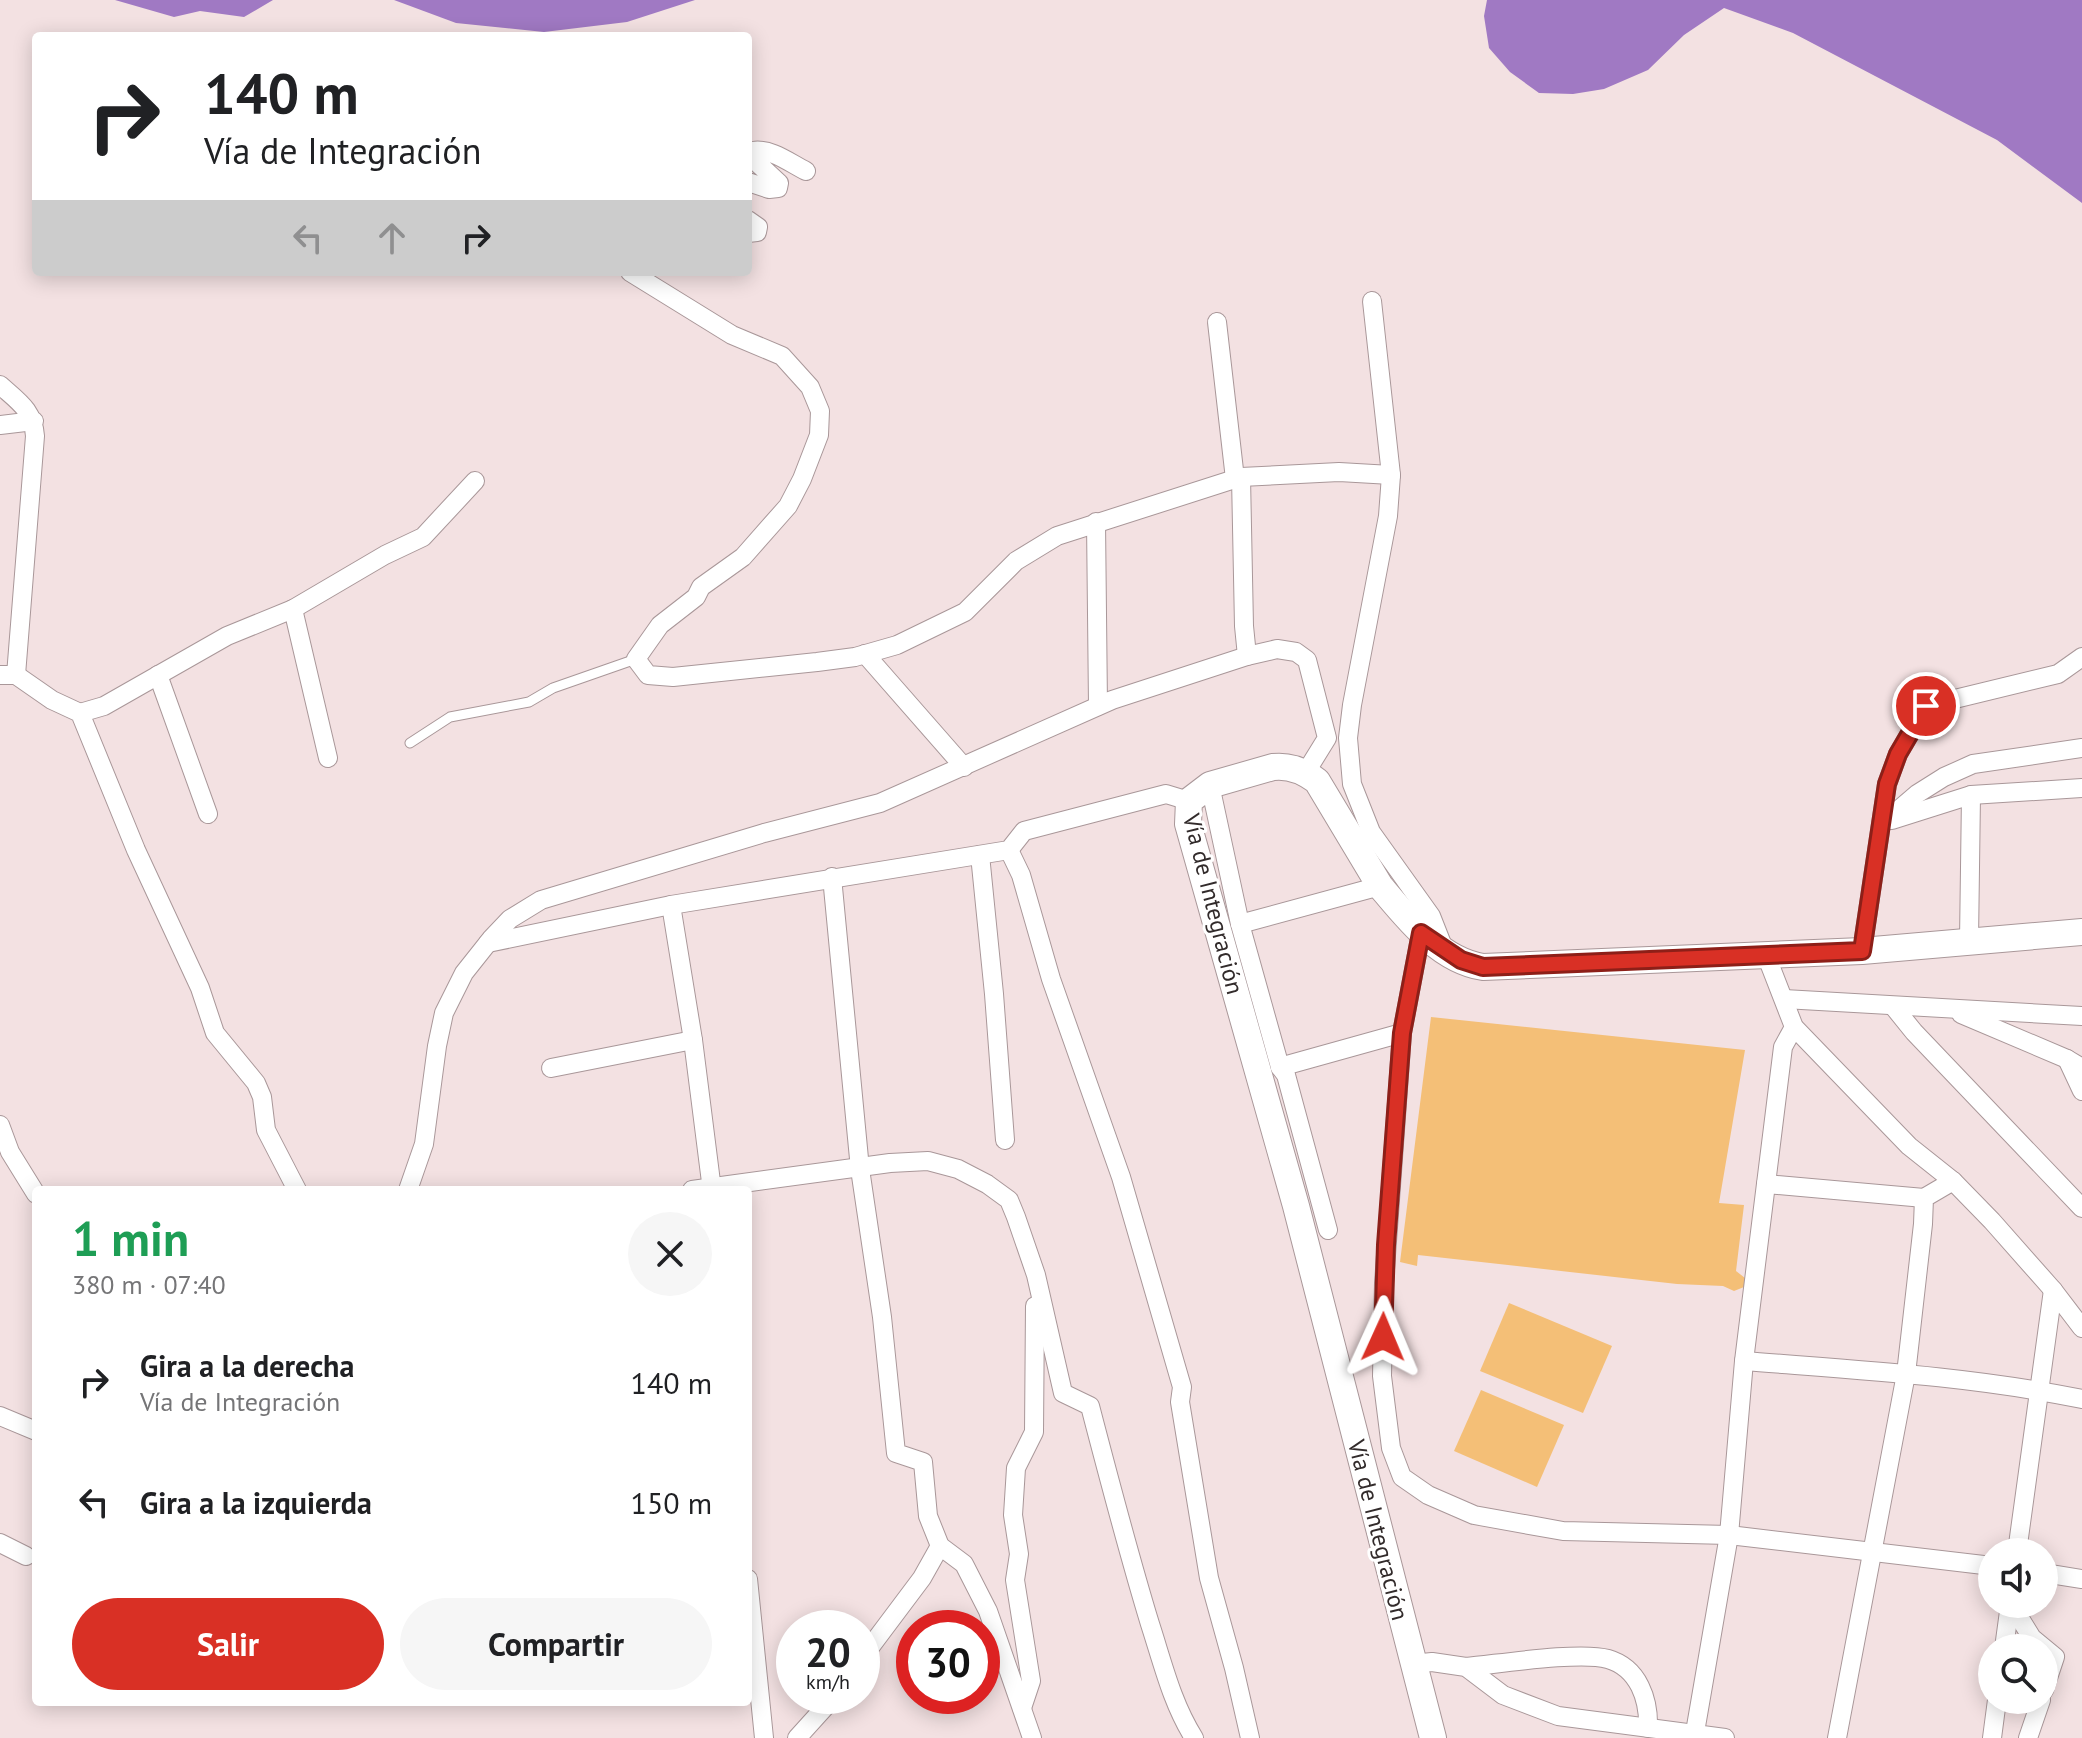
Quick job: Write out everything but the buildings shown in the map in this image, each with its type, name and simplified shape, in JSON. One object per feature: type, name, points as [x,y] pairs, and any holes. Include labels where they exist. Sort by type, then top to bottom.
[{"type":"main road","name":"Vía de Integración","points":[[1306,772],[1273,767],[1199,793],[1188,824],[1296,1206],[1433,1738]]},
{"type":"main road","points":[[1306,772],[1317,781],[1380,886],[1421,933],[1461,960],[1483,967],[1862,951],[2082,932]]},
{"type":"street","points":[[752,183],[769,189],[778,188],[779,183],[752,158],[753,151],[776,155],[806,171]]},
{"type":"street","points":[[636,276],[732,335],[782,356],[810,387],[820,411],[819,435],[788,506],[743,557],[701,587],[696,597],[660,625],[636,659],[648,675],[673,677],[817,662],[897,645],[965,612],[1016,561],[1036,547],[1096,522],[1238,478],[1339,472],[1391,475]]},
{"type":"street","points":[[1372,301],[1391,475],[1388,516],[1352,705],[1348,738],[1352,784],[1371,832],[1431,916],[1444,949]]},
{"type":"street","points":[[1217,322],[1238,478],[1247,656]]},
{"type":"street","points":[[0,385],[27,409],[34,421],[35,436],[8,675],[80,713],[104,706],[227,636],[293,609],[385,555],[423,537],[475,481]]},
{"type":"street","points":[[0,425],[34,421]]},
{"type":"street","points":[[1096,522],[1098,706]]},
{"type":"street","points":[[293,609],[328,758]]},
{"type":"street","points":[[409,1186],[424,1144],[444,1013],[464,973],[488,943],[510,919],[541,900],[764,833],[880,803],[1098,706],[1247,656],[1277,649],[1296,652],[1307,660],[1327,738],[1306,772]]},
{"type":"street","points":[[865,654],[964,767]]},
{"type":"street","points":[[1862,951],[1887,784],[1898,754],[1926,706],[2058,674],[2082,657]]},
{"type":"street","points":[[158,675],[208,814]]},
{"type":"street","points":[[80,713],[136,850],[200,988],[215,1033],[256,1083],[262,1097],[266,1130],[295,1186]]},
{"type":"street","points":[[1882,824],[1917,794],[1973,764],[2082,748]]},
{"type":"street","points":[[1882,824],[1971,795],[2082,788]]},
{"type":"street","points":[[488,943],[671,905],[1009,850],[1024,831],[1166,794],[1199,793],[1280,1067],[1286,1075],[1328,1230]]},
{"type":"street","points":[[1969,940],[1971,795]]},
{"type":"street","points":[[1009,850],[1025,887],[1051,979],[1121,1177],[1182,1387],[1180,1402],[1209,1578],[1250,1738]]},
{"type":"street","points":[[980,855],[1005,1140]]},
{"type":"street","points":[[832,877],[860,1169],[882,1317],[896,1453],[923,1462],[928,1516],[940,1546],[964,1564],[988,1611],[1032,1738]]},
{"type":"street","points":[[1240,924],[1380,886]]},
{"type":"street","points":[[671,905],[693,1040],[712,1186]]},
{"type":"street","points":[[1421,933],[1402,1033],[1386,1245],[1382,1376],[1391,1448],[1402,1477],[1428,1495],[1474,1515],[1563,1531],[1729,1535],[1978,1564]]},
{"type":"street","points":[[1766,955],[1794,1027],[1909,1146],[1953,1181],[1992,1221],[2082,1328]]},
{"type":"street","points":[[1784,999],[2082,1016]]},
{"type":"street","points":[[1893,1006],[1914,1032],[2082,1208]]},
{"type":"street","points":[[1948,1009],[2075,1064],[2082,1091]]},
{"type":"street","points":[[1694,1736],[1729,1535],[1744,1361],[1783,1047],[1794,1027]]},
{"type":"street","points":[[1280,1067],[1402,1033]]},
{"type":"street","points":[[551,1068],[693,1040]]},
{"type":"street","points":[[0,1125],[10,1152],[32,1188]]},
{"type":"street","points":[[728,1186],[890,1163],[928,1161],[958,1169],[1009,1200],[1036,1275],[1063,1393],[1090,1406],[1164,1669],[1179,1714],[1194,1738]]},
{"type":"street","points":[[1766,1184],[1924,1198],[1953,1181]]},
{"type":"street","points":[[1837,1738],[1906,1374],[1924,1198]]},
{"type":"street","points":[[1022,1708],[1031,1681],[1015,1580],[1019,1554],[1013,1515],[1016,1468],[1034,1432],[1036,1275]]},
{"type":"street","points":[[2019,1538],[2053,1290]]},
{"type":"street","points":[[1744,1361],[1906,1374],[2040,1390],[2082,1399]]},
{"type":"street","points":[[0,1416],[32,1429]]},
{"type":"street","points":[[0,1543],[26,1556]]},
{"type":"street","points":[[880,1634],[922,1578],[940,1546]]},
{"type":"street","points":[[2058,1575],[2082,1579]]},
{"type":"street","points":[[752,1639],[764,1738]]},
{"type":"street","points":[[1412,1664],[1432,1662],[1466,1667],[1579,1658],[1608,1659],[1626,1670],[1643,1689],[1649,1708],[1648,1728]]},
{"type":"street","points":[[1466,1667],[1503,1695],[1558,1716],[1725,1738]]},
{"type":"street","points":[[797,1738],[819,1714]]},
{"type":"street","points":[[1992,1738],[1995,1714]]},
{"type":"street","points":[[2028,1738],[2036,1714]]},
{"type":"lane","points":[[410,743],[450,717],[529,702],[553,688],[636,659]]},
{"type":"shaded area","points":[[115,0],[273,0],[244,17],[200,11],[174,17]]},
{"type":"shaded area","points":[[394,0],[695,0],[627,22],[544,32],[456,23]]},
{"type":"shaded area","points":[[1487,0],[2082,0],[2082,203],[1997,140],[1793,33],[1724,8],[1684,35],[1648,70],[1604,89],[1573,94],[1539,93],[1510,72],[1489,48],[1484,16]]},
{"type":"shaded area","points":[[1431,1017],[1745,1050],[1719,1203],[1744,1205],[1736,1271],[1745,1278],[1744,1287],[1734,1291],[1723,1286],[1677,1284],[1418,1255],[1417,1266],[1400,1262]]},
{"type":"shaded area","points":[[1509,1303],[1612,1346],[1583,1413],[1480,1371]]},
{"type":"shaded area","points":[[1481,1390],[1564,1425],[1537,1487],[1454,1451]]},
{"type":"route","points":[[1383,1337],[1386,1245],[1402,1033],[1421,933],[1461,960],[1483,967],[1862,951],[1887,784],[1898,754],[1926,706]]}]
